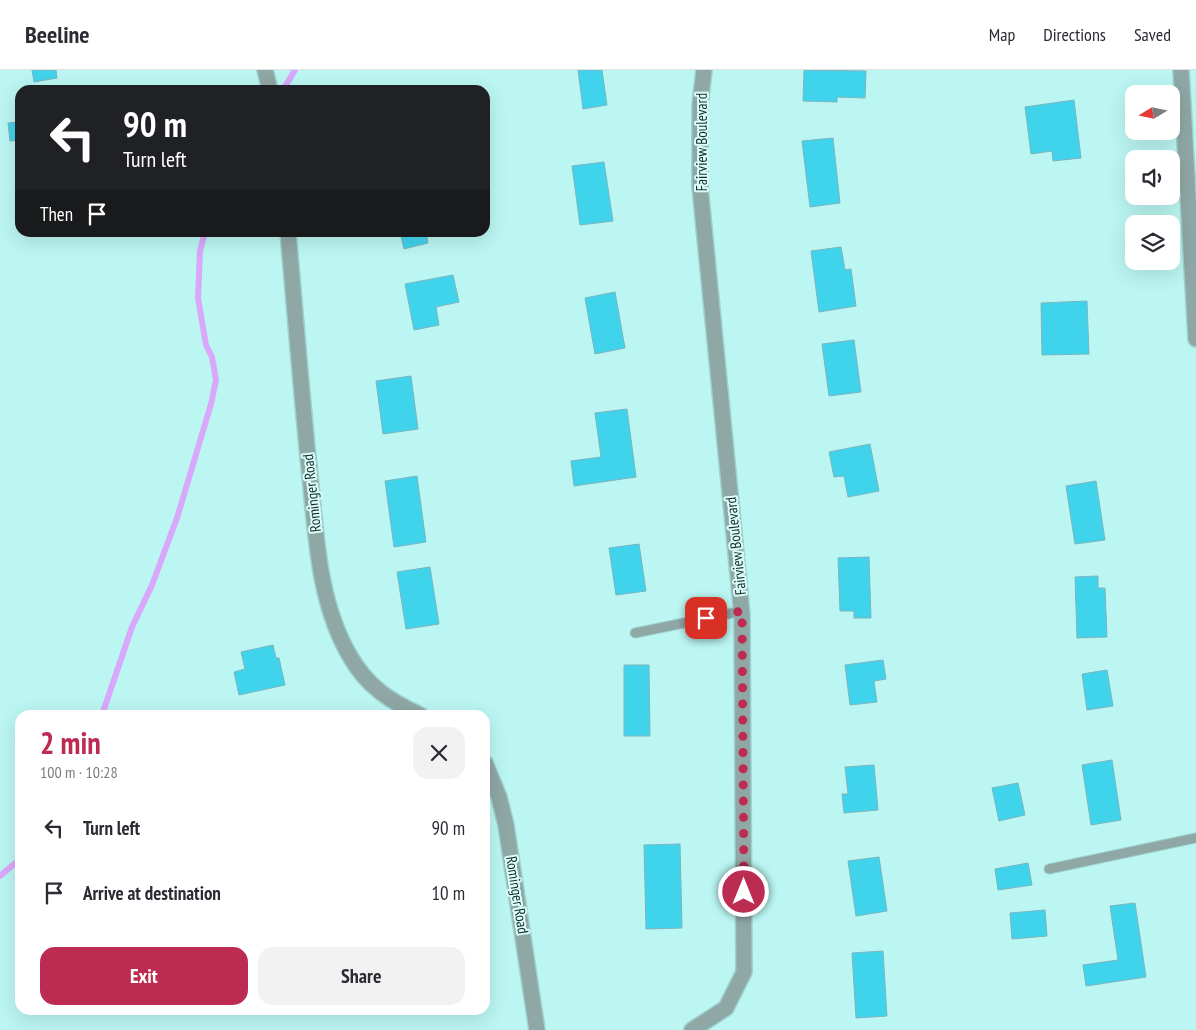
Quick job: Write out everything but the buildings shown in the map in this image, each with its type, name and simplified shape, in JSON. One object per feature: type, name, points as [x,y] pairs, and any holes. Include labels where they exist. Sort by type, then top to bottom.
[{"type":"street","points":[[264,70],[268,85]]},
{"type":"street","name":"Fairview Boulevard","points":[[692,1030],[726,1008],[744,972],[742,611],[700,187],[700,105],[704,70]]},
{"type":"street","points":[[1181,70],[1196,334]]},
{"type":"street","name":"Rominger Road","points":[[288,237],[316,539],[326,596],[338,632],[350,658],[368,682],[381,694],[411,710]]},
{"type":"street","name":"Rominger Road","points":[[490,774],[500,797],[506,825],[537,1030]]},
{"type":"lane","points":[[635,633],[742,611]]},
{"type":"lane","points":[[1049,869],[1196,838]]},
{"type":"waterway","points":[[286,85],[295,70]]},
{"type":"waterway","points":[[104,710],[132,627],[152,585],[177,518],[211,404],[216,380],[212,357],[206,345],[198,298],[200,251],[204,237]]},
{"type":"waterway","points":[[0,876],[15,863]]},
{"type":"route","points":[[706,618],[742,611],[744,892]]}]
